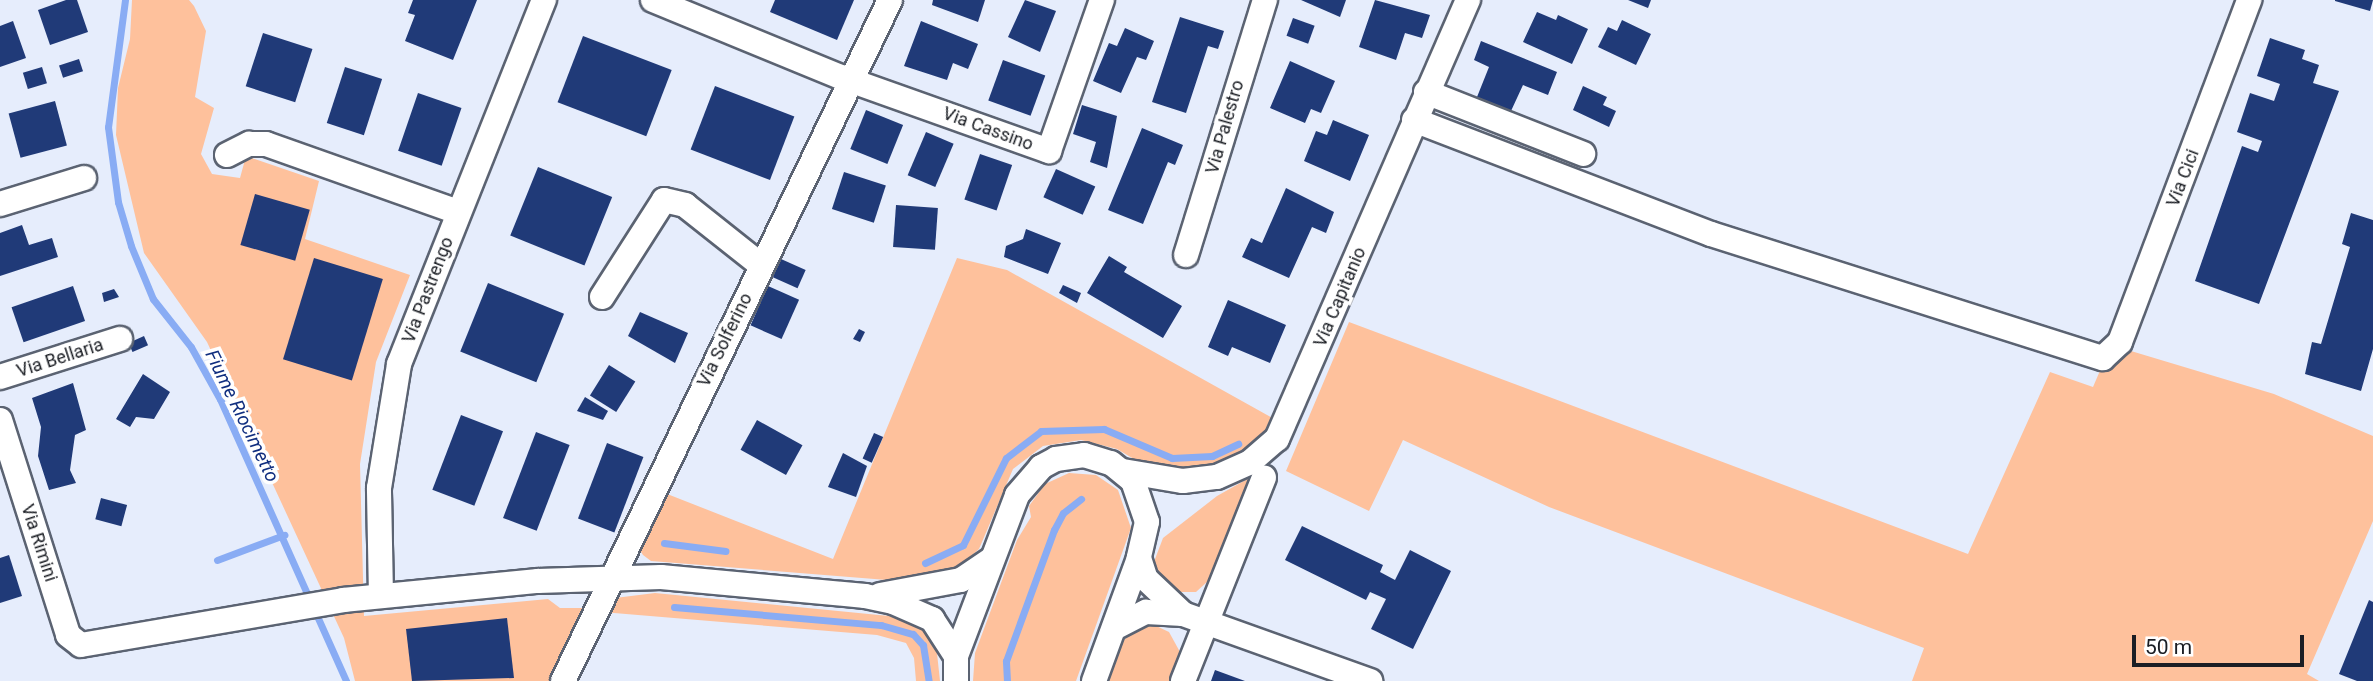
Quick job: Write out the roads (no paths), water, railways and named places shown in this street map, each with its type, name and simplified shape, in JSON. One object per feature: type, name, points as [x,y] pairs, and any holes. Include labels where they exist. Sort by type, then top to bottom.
[{"type":"street","name":"Via Pastrengo","points":[[381,596],[379,488],[391,398],[409,335],[544,0]]},
{"type":"street","points":[[653,0],[855,81]]},
{"type":"street","name":"Via Solferino","points":[[563,681],[598,605],[616,577],[647,498],[855,81],[890,0]]},
{"type":"street","name":"Via Cassino","points":[[855,81],[1049,151],[1102,0]]},
{"type":"street","name":"Via Palestro","points":[[1186,255],[1265,0]]},
{"type":"street","name":"Via Capitanio","points":[[956,669],[992,559],[1017,495],[1041,467],[1084,455],[1123,471],[1173,480],[1209,479],[1249,463],[1277,439],[1468,0]]},
{"type":"street","name":"Via Cici","points":[[1414,120],[1720,237],[2093,358],[2112,354],[2249,0]]},
{"type":"street","points":[[1426,92],[1583,154]]},
{"type":"street","points":[[227,155],[249,144],[266,144],[458,212]]},
{"type":"street","points":[[0,204],[84,178]]},
{"type":"street","points":[[602,297],[664,200],[685,205],[762,266]]},
{"type":"street","name":"Via Bellaria","points":[[0,377],[120,339]]},
{"type":"street","name":"Via Rimini","points":[[0,420],[68,635],[82,645],[288,607],[381,596]]},
{"type":"street","points":[[1094,681],[1139,558],[1147,522],[1145,506],[1123,471]]},
{"type":"street","points":[[1184,681],[1193,619],[1264,477]]},
{"type":"street","points":[[1139,558],[1146,579],[1193,619]]},
{"type":"street","points":[[381,596],[616,577],[701,580],[865,596],[944,586],[976,572],[992,559]]},
{"type":"street","points":[[865,596],[932,619],[956,669]]},
{"type":"street","points":[[1114,628],[1146,612],[1193,619],[1370,681]]},
{"type":"waterway","name":"Fiume Riocimetto","points":[[125,0],[108,127],[118,202],[131,246],[153,299],[191,347],[220,399],[346,681]]},
{"type":"waterway","points":[[925,563],[963,545],[1006,458],[1041,431],[1104,429],[1172,458],[1212,456],[1238,444]]},
{"type":"waterway","points":[[1007,681],[1006,661],[1054,530],[1063,513],[1081,499]]},
{"type":"waterway","points":[[217,560],[284,535]]},
{"type":"waterway","points":[[664,543],[725,551]]},
{"type":"waterway","points":[[674,607],[881,625],[913,634],[923,645],[929,681]]}]
